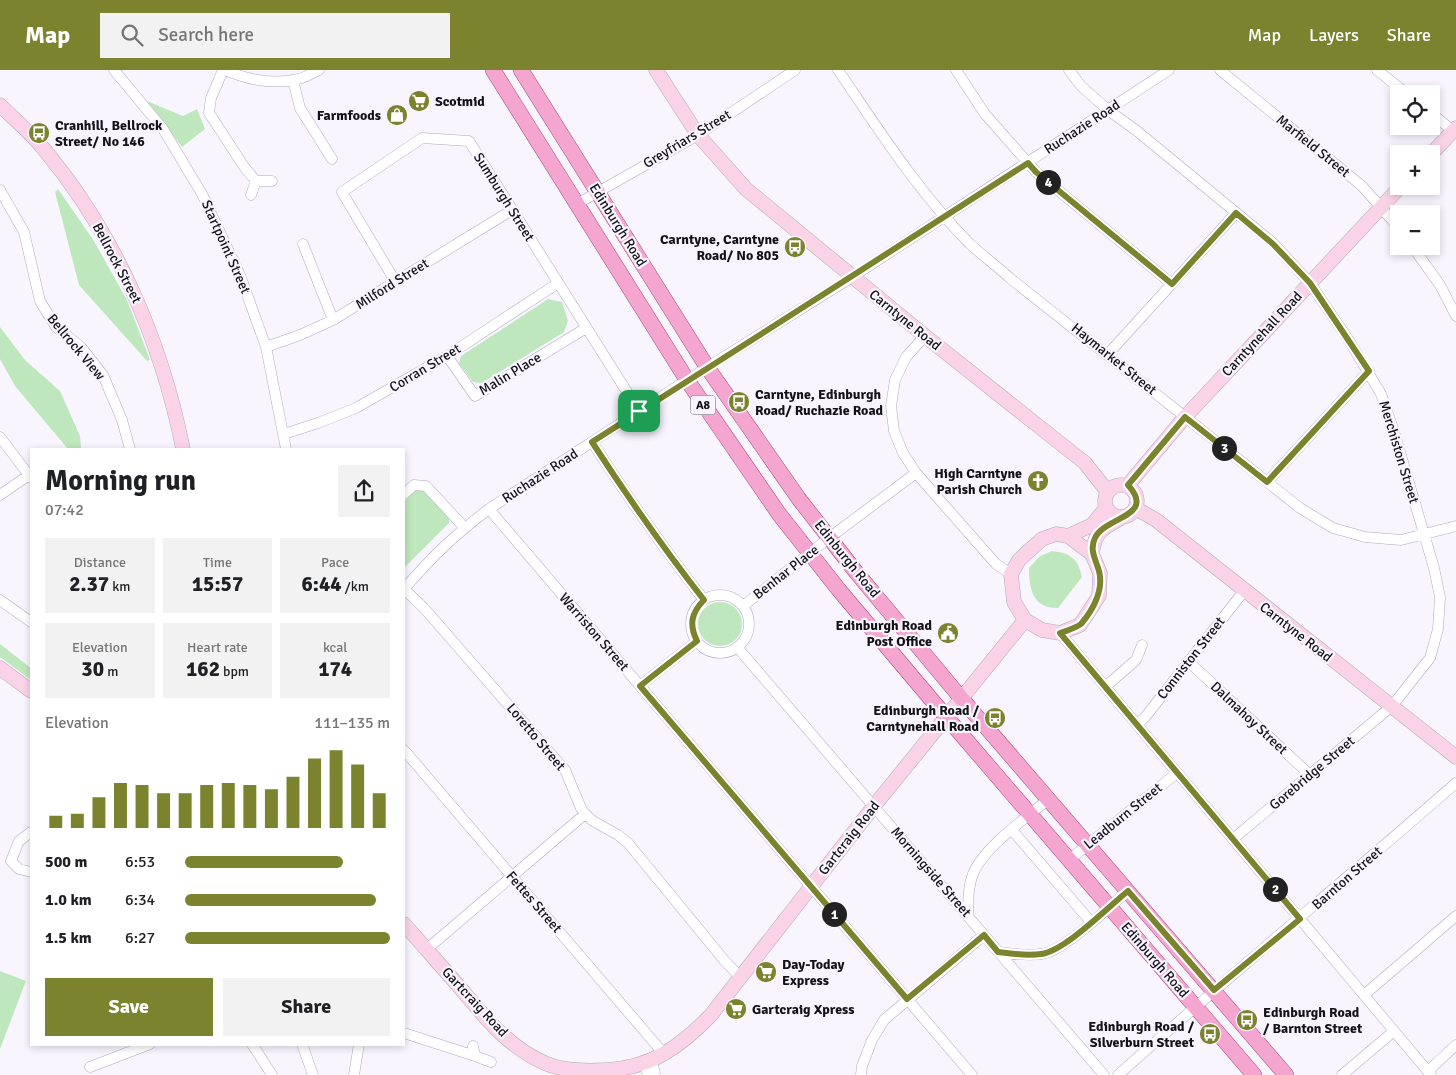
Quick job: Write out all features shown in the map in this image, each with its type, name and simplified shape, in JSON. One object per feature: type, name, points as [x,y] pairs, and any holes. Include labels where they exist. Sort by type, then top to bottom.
[{"type":"main road","name":"Edinburgh Road","points":[[493,70],[687,380],[756,482],[810,554],[946,717],[1254,1075]]},
{"type":"main road","name":"Edinburgh Road","points":[[521,70],[707,367],[799,499],[961,698],[1286,1075]]},
{"type":"street","name":"Startpoint Street","points":[[114,70],[164,129],[202,194],[240,275],[266,347],[286,448]]},
{"type":"street","points":[[272,181],[256,181],[245,168],[209,113],[211,98],[224,70],[244,78],[277,82],[299,79],[319,70]]},
{"type":"street","name":"Carntyne Road","points":[[656,70],[698,135],[746,189],[925,336],[1085,463],[1107,491]]},
{"type":"street","name":"Greyfriars Street","points":[[577,204],[698,135],[795,70]]},
{"type":"street","name":"Haymarket Street","points":[[838,70],[898,159],[971,244],[1300,508],[1333,528],[1365,538],[1401,540],[1456,526]]},
{"type":"street","points":[[956,70],[985,114],[1036,172],[1172,284]]},
{"type":"street","name":"Merchiston Street","points":[[1069,70],[1081,86],[1108,110],[1273,244],[1310,283],[1369,371],[1381,394],[1393,428],[1434,568],[1440,597],[1438,629],[1430,658],[1392,706]]},
{"type":"street","name":"Ruchazie Road","points":[[405,588],[438,551],[464,527],[489,509],[707,367],[1028,163],[1169,70]]},
{"type":"street","name":"Marfield Street","points":[[1220,70],[1362,186],[1390,217]]},
{"type":"street","points":[[1377,70],[1396,85]]},
{"type":"street","points":[[293,80],[300,108],[332,159]]},
{"type":"street","name":"Bellrock Street","points":[[0,105],[42,146],[78,194],[112,248],[140,307],[163,369],[183,448]]},
{"type":"street","points":[[1440,119],[1455,130],[1440,145]]},
{"type":"street","name":"Sumburgh Street","points":[[395,281],[342,192],[422,138],[469,141],[639,411]]},
{"type":"street","points":[[251,195],[256,181]]},
{"type":"street","name":"Bellrock View","points":[[0,190],[24,232],[40,301],[56,327],[81,347],[103,376],[122,420],[130,448]]},
{"type":"street","name":"Carntynehall Road","points":[[1128,485],[1185,417],[1393,195]]},
{"type":"street","name":"Milford Street","points":[[266,347],[300,335],[333,320],[512,210]]},
{"type":"street","points":[[1108,354],[1236,213]]},
{"type":"street","points":[[303,244],[303,258],[333,320]]},
{"type":"street","points":[[1418,255],[1440,285],[1456,316]]},
{"type":"street","name":"Corran Street","points":[[284,434],[318,424],[356,408],[447,356],[558,283]]},
{"type":"street","name":"Malin Place","points":[[447,356],[474,396],[586,328]]},
{"type":"street","points":[[925,336],[906,357],[895,380],[891,406],[894,431],[903,453],[916,473],[996,564],[1011,574]]},
{"type":"street","points":[[1267,482],[1369,371]]},
{"type":"street","points":[[0,437],[30,476],[0,495]]},
{"type":"street","points":[[592,442],[628,498],[669,556],[704,600]]},
{"type":"street","name":"Benhar Place","points":[[743,606],[916,473]]},
{"type":"street","points":[[1092,554],[1097,534],[1130,514],[1135,508],[1137,501],[1135,493],[1128,485],[1119,484],[1107,491],[1104,498],[1106,508],[1115,517],[1121,518]]},
{"type":"street","points":[[405,493],[414,485],[426,486],[464,527]]},
{"type":"street","points":[[1068,536],[1092,525],[1106,508]]},
{"type":"street","name":"Carntyne Road","points":[[1135,508],[1156,520],[1456,758]]},
{"type":"street","name":"Warriston Street","points":[[489,509],[972,1075]]},
{"type":"street","points":[[1056,534],[1068,536],[1092,554],[1100,573],[1099,596],[1080,625],[1060,633],[1042,630],[1024,620],[1014,602],[1011,574],[1019,560],[1042,539],[1056,534]]},
{"type":"street","name":"Loretto Street","points":[[405,590],[424,608],[564,770],[570,779],[585,814]]},
{"type":"street","name":"Conniston Street","points":[[1137,725],[1244,591]]},
{"type":"street","points":[[711,596],[728,596],[743,606],[749,623],[748,632],[744,640],[737,647],[729,651],[712,651],[697,641],[691,624],[697,607],[704,600],[711,596]]},
{"type":"street","points":[[0,600],[30,621]]},
{"type":"street","points":[[961,698],[1024,620]]},
{"type":"street","points":[[1060,633],[1430,1073],[1456,1045]]},
{"type":"street","points":[[640,686],[697,641]]},
{"type":"street","points":[[1105,687],[1136,660],[1142,645]]},
{"type":"street","name":"Morningside Street","points":[[737,647],[1104,1075]]},
{"type":"street","name":"Dalmahoy Street","points":[[1188,661],[1310,775]]},
{"type":"street","points":[[0,668],[30,690]]},
{"type":"street","name":"Gartcraig Road","points":[[405,925],[492,1025],[522,1051],[551,1070],[585,1072],[623,1070],[652,1063],[694,1033],[711,1015],[810,887],[961,698]]},
{"type":"street","name":"Gorebridge Street","points":[[1233,839],[1392,706]]},
{"type":"street","name":"Fettes Street","points":[[405,751],[512,876],[652,1063]]},
{"type":"street","name":"Leadburn Street","points":[[1069,860],[1177,773]]},
{"type":"street","name":"Barnton Street","points":[[1118,1075],[1214,990],[1300,919],[1456,783]]},
{"type":"street","points":[[968,916],[969,894],[973,874],[980,862],[1012,830],[1049,798]]},
{"type":"street","points":[[427,949],[585,814],[628,843],[740,977]]},
{"type":"street","points":[[1012,830],[1091,922]]},
{"type":"street","points":[[30,833],[19,841],[11,861],[19,869],[30,872]]},
{"type":"street","points":[[998,952],[1020,955],[1042,954],[1062,946],[1128,891]]},
{"type":"street","points":[[1364,995],[1456,916]]},
{"type":"street","points":[[861,1075],[862,1066],[872,1040],[884,1020],[984,935]]},
{"type":"street","points":[[1342,1075],[1394,1031]]},
{"type":"street","points":[[405,1033],[474,1051],[490,1062]]},
{"type":"street","points":[[90,1067],[145,1046]]},
{"type":"street","points":[[253,1046],[272,1075]]},
{"type":"street","points":[[303,1046],[313,1075]]},
{"type":"street","points":[[354,1075],[359,1046]]},
{"type":"street","points":[[652,1063],[655,1075]]},
{"type":"green space","points":[[147,101],[183,116],[197,109],[205,129],[182,147]]},
{"type":"green space","points":[[58,189],[94,241],[127,300],[150,360],[147,361],[79,285],[55,192]]},
{"type":"green space","points":[[548,299],[562,302],[568,321],[564,332],[482,383],[473,382],[459,363],[461,356]]},
{"type":"green space","points":[[0,327],[25,360],[60,391],[80,436],[81,448],[67,448],[15,386],[0,359]]},
{"type":"green space","points":[[414,491],[424,491],[449,517],[449,523],[405,567],[405,500]]},
{"type":"green space","points":[[1052,551],[1064,553],[1072,558],[1078,565],[1082,577],[1058,608],[1043,605],[1038,601],[1034,596],[1029,576],[1029,568],[1040,556]]},
{"type":"green space","points":[[716,602],[724,602],[736,608],[742,624],[736,640],[724,646],[716,646],[704,640],[698,628],[698,620],[704,608]]},
{"type":"green space","points":[[0,644],[30,667],[30,679],[0,657]]},
{"type":"green space","points":[[0,971],[26,981],[0,1049]]},
{"type":"place","name":"Scotmid","points":[[419,101]]},
{"type":"place","name":"Farmfoods","points":[[397,115]]},
{"type":"place","name":"Cranhill, Bellrock Street/ No 146","points":[[39,133]]},
{"type":"place","name":"Carntyne, Carntyne Road/ No 805","points":[[795,247]]},
{"type":"place","name":"Carntyne, Edinburgh Road/ Ruchazie Road","points":[[739,402]]},
{"type":"place","name":"High Carntyne Parish Church","points":[[1038,481]]},
{"type":"place","name":"Edinburgh Road Post Office","points":[[948,633]]},
{"type":"place","name":"Edinburgh Road / Carntynehall Road","points":[[995,718]]},
{"type":"place","name":"Day-Today Express","points":[[766,972]]},
{"type":"place","name":"Gartcraig Xpress","points":[[736,1009]]},
{"type":"place","name":"Edinburgh Road / Barnton Street","points":[[1247,1020]]},
{"type":"place","name":"Edinburgh Road / Silverburn Street","points":[[1210,1034]]},
{"type":"route","points":[[1028,163],[1036,172],[1172,284],[1236,213],[1273,244],[1310,283],[1369,371],[1267,482],[1185,417],[1128,485],[1135,493],[1137,501],[1135,508],[1130,514],[1102,529],[1097,534],[1092,554],[1100,573],[1099,596],[1080,625],[1060,633],[1300,919],[1214,990],[1128,891],[1062,946],[1042,954],[1020,955],[998,952],[984,935],[907,999],[640,686],[697,641],[691,624],[697,607],[704,600],[669,556],[628,498],[592,442],[639,411],[1028,163]]}]
